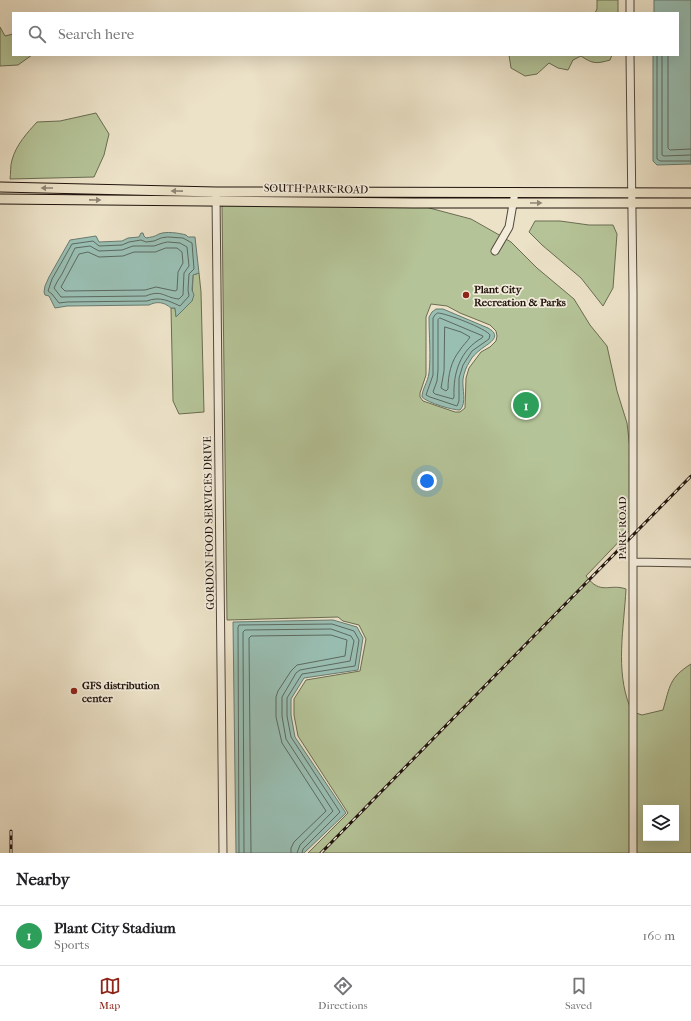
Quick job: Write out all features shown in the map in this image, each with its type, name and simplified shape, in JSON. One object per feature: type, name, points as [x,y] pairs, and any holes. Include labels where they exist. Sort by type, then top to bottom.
[{"type":"main road","name":"SOUTH PARK ROAD","points":[[0,187],[303,201],[433,202],[514,197],[558,203],[632,198]]},
{"type":"main road","name":"SOUTH PARK ROAD","points":[[0,199],[178,200],[216,196],[285,196],[306,192],[423,192],[514,197],[632,198]]},
{"type":"main road","points":[[303,201],[307,198],[410,199],[423,192]]},
{"type":"main road","points":[[632,198],[691,193]]},
{"type":"main road","points":[[632,198],[691,199]]},
{"type":"main road","points":[[632,198],[691,203]]},
{"type":"street","points":[[630,0],[630,12]]},
{"type":"street","name":"PARK ROAD","points":[[630,56],[632,198],[633,853]]},
{"type":"street","name":"GORDON FOOD SERVICES DRIVE","points":[[216,196],[223,853]]},
{"type":"street","points":[[495,251],[509,227],[514,197]]},
{"type":"street","points":[[633,562],[691,563]]},
{"type":"green space","points":[[597,0],[618,0],[618,12],[596,12]]},
{"type":"green space","points":[[0,27],[5,36],[12,34],[12,56],[31,56],[18,65],[0,66]]},
{"type":"green space","points":[[509,56],[581,56],[573,60],[568,70],[558,68],[549,63],[537,74],[525,76],[511,68]]},
{"type":"green space","points":[[581,56],[612,56],[610,60],[598,63],[589,61]]},
{"type":"green space","points":[[96,113],[109,134],[104,155],[94,177],[10,179],[11,162],[16,149],[37,122],[60,121]]},
{"type":"green space","points":[[222,204],[418,205],[471,219],[501,236],[491,252],[496,255],[506,239],[511,242],[537,268],[574,299],[590,325],[607,346],[617,391],[627,423],[630,449],[630,530],[586,576],[596,586],[626,589],[622,634],[622,664],[625,693],[630,707],[630,853],[308,853],[348,813],[298,736],[294,715],[294,699],[306,680],[360,671],[366,639],[359,625],[343,621],[338,617],[227,620]],"holes":[[[431,304],[447,306],[490,325],[496,331],[497,336],[496,341],[490,347],[481,352],[469,368],[466,378],[465,408],[460,412],[455,412],[423,401],[420,397],[426,375],[426,317]]]},
{"type":"green space","points":[[535,221],[560,221],[589,225],[613,225],[617,234],[613,288],[603,306],[581,278],[529,232]]},
{"type":"green space","points":[[199,273],[201,292],[204,412],[179,414],[173,401],[171,308],[175,308],[176,316],[192,301],[193,275]]},
{"type":"green space","points":[[691,664],[691,853],[636,853],[636,713],[642,715],[663,710],[671,683],[678,674]]},
{"type":"water","points":[[654,0],[691,0],[691,164],[657,165],[653,161],[653,56],[679,56],[679,12],[654,12]]},
{"type":"water","points":[[169,232],[183,234],[188,237],[195,237],[199,273],[193,275],[192,290],[194,295],[192,301],[176,317],[175,308],[171,308],[166,304],[160,303],[149,305],[67,306],[55,308],[49,296],[45,295],[45,286],[49,277],[70,240],[96,236],[99,242],[122,241],[128,238],[139,237],[141,233],[143,233],[146,238]]},
{"type":"water","points":[[436,309],[443,309],[488,328],[493,331],[494,334],[493,340],[474,355],[466,368],[463,379],[463,404],[460,410],[440,406],[429,402],[422,397],[429,373],[429,317]]},
{"type":"water","points":[[333,620],[357,627],[363,638],[358,670],[304,678],[291,699],[291,715],[295,737],[346,813],[304,853],[236,853],[233,622]]},
{"type":"railway","points":[[321,853],[691,476]]},
{"type":"railway","points":[[11,831],[11,853]]},
{"type":"place","name":"Plant City Recreation & Parks","points":[[466,295]]},
{"type":"place","name":"Plant City Stadium","points":[[526,405]]},
{"type":"place","name":"GFS distribution center","points":[[74,691]]}]
